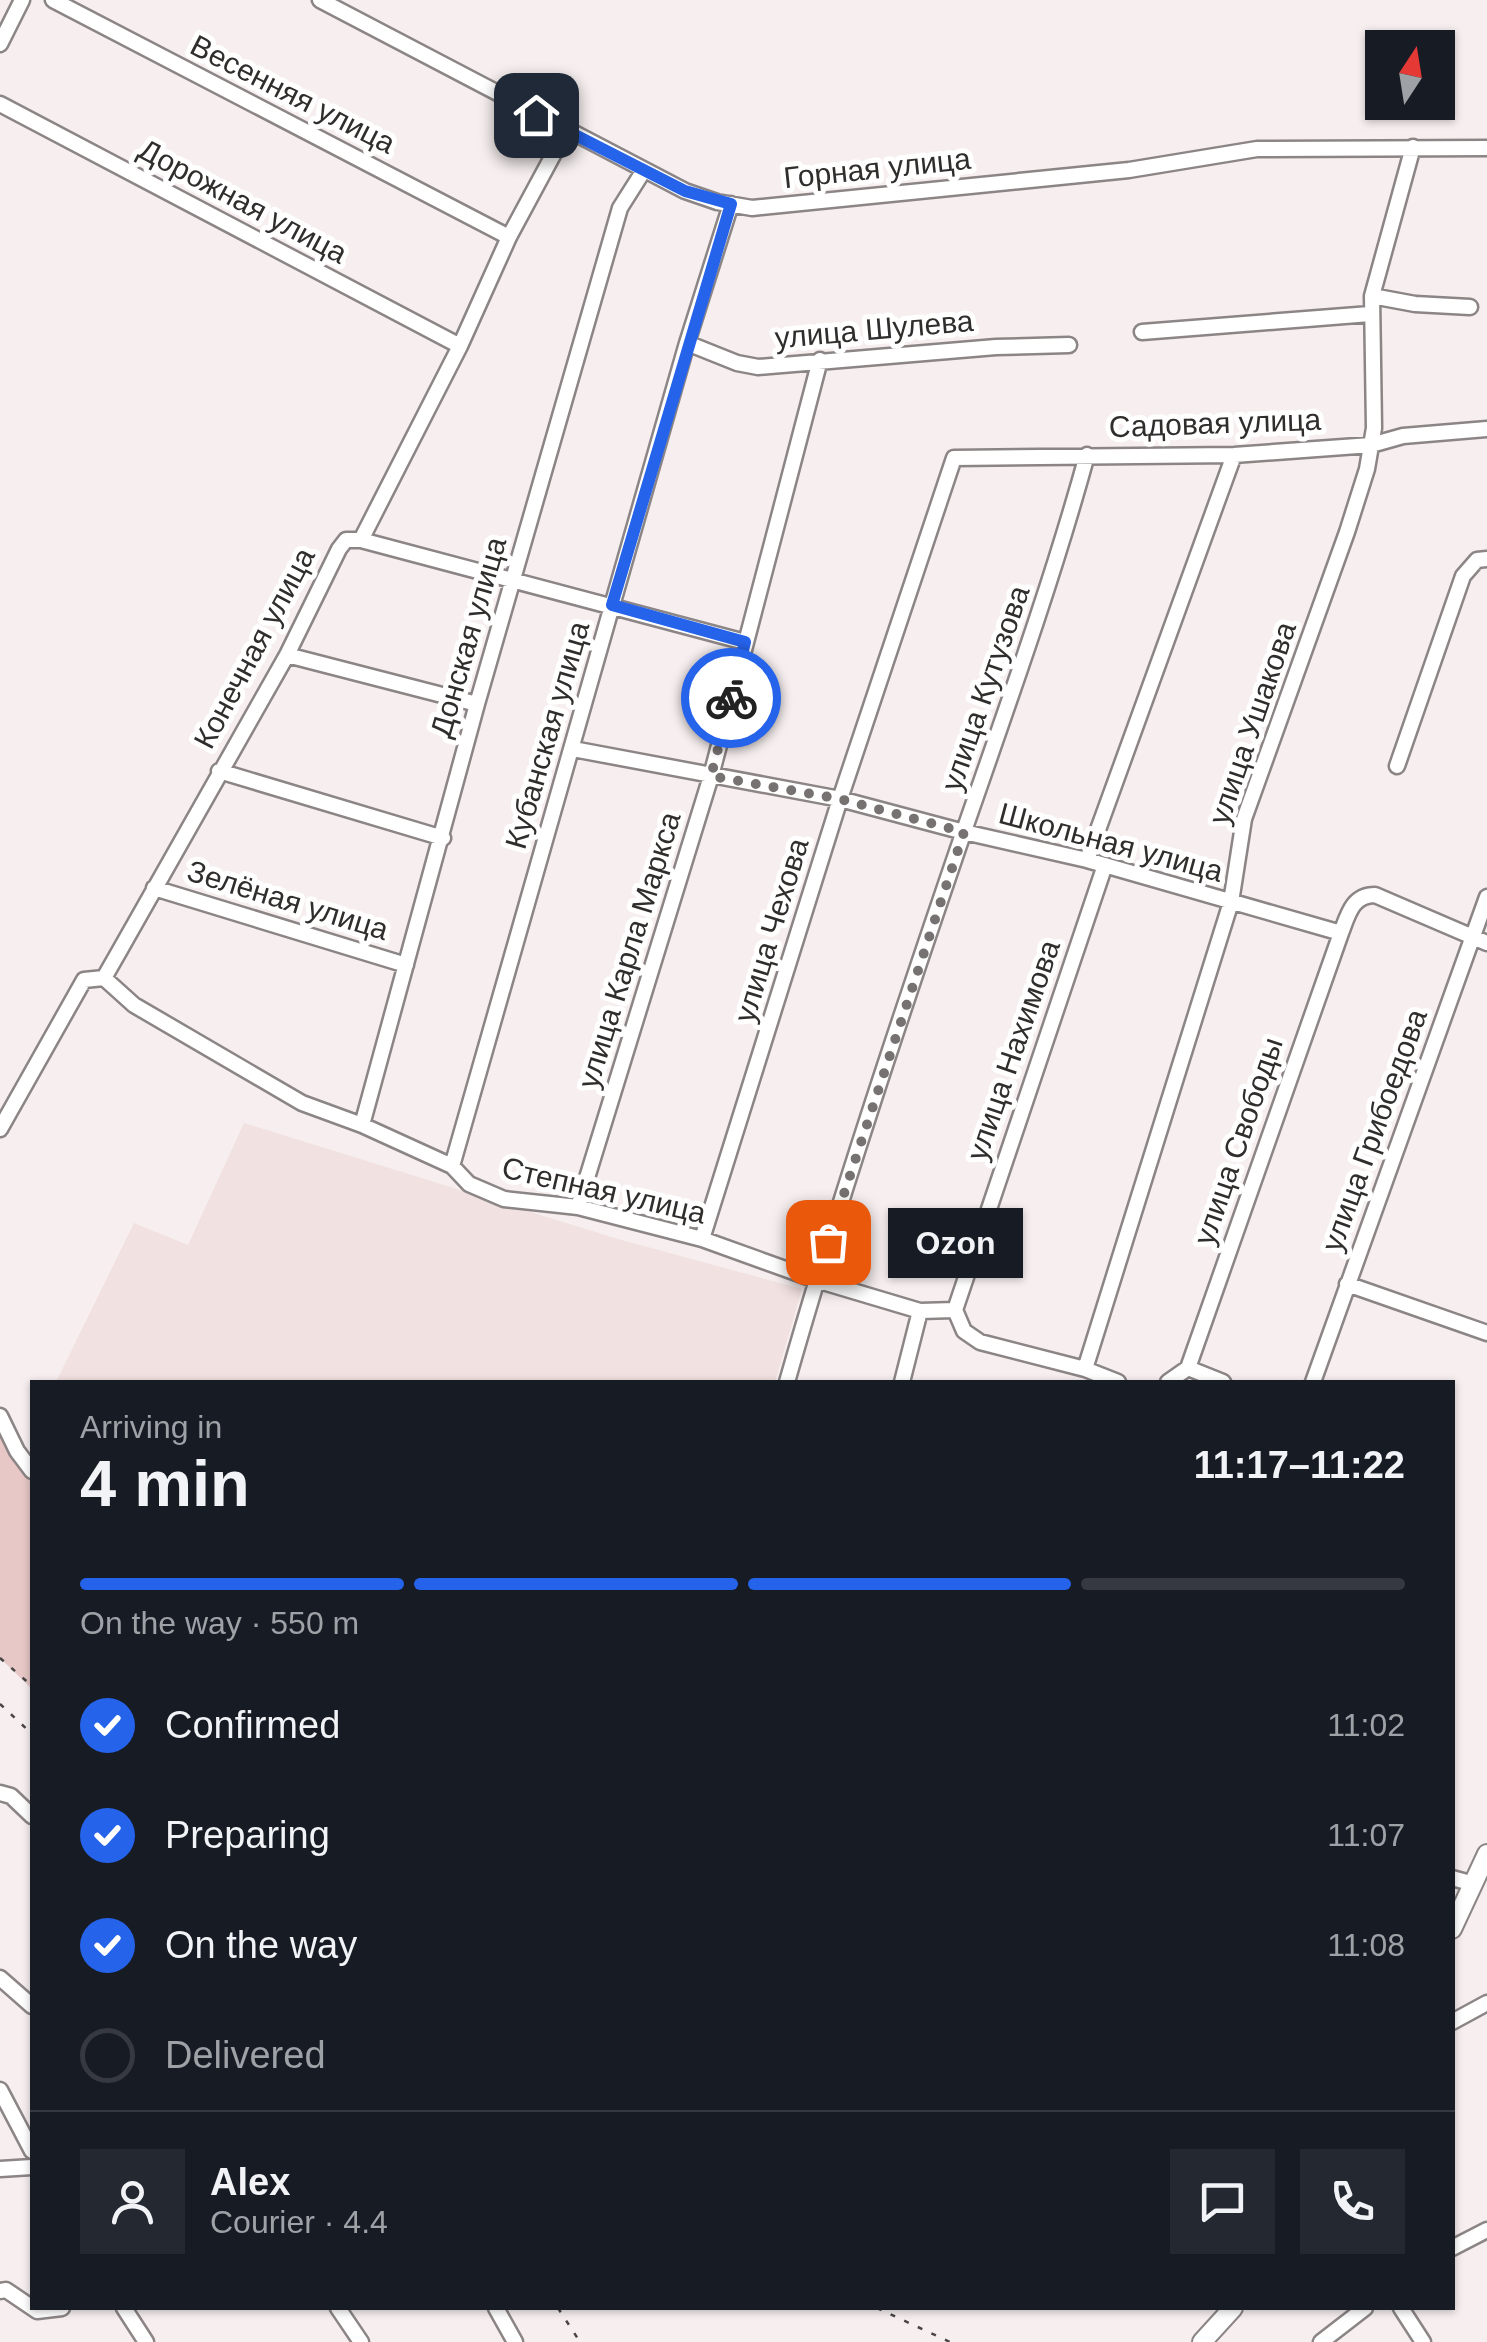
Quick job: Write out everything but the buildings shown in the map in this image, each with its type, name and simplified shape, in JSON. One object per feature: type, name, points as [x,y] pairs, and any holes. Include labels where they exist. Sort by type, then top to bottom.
[{"type":"main road","points":[[1455,1923],[1487,1854]]},
{"type":"main road","points":[[1202,2342],[1231,2310]]},
{"type":"street","points":[[0,44],[22,0]]},
{"type":"street","name":"Весенняя улица","points":[[53,0],[509,236]]},
{"type":"street","name":"Горная улица","points":[[320,0],[685,191],[752,208],[1129,170],[1257,149],[1487,148]]},
{"type":"street","name":"Дорожная улица","points":[[0,104],[460,346]]},
{"type":"street","name":"Конечная улица","points":[[0,1129],[84,980],[104,978],[287,654],[339,549],[346,540],[361,540],[460,346],[509,236],[566,130]]},
{"type":"street","name":"улица Ушакова","points":[[1085,1369],[1232,902],[1244,819],[1367,469],[1374,428],[1372,296],[1413,147]]},
{"type":"street","name":"Донская улица","points":[[362,1125],[477,704],[620,208],[644,170]]},
{"type":"street","name":"Кубанская улица","points":[[452,1166],[731,204]]},
{"type":"street","points":[[1372,296],[1415,304],[1470,307]]},
{"type":"street","points":[[1142,332],[1370,314]]},
{"type":"street","name":"улица Шулева","points":[[688,343],[737,363],[758,367],[996,346],[1069,345]]},
{"type":"street","name":"улица Карла Маркса","points":[[578,1208],[711,776],[820,360]]},
{"type":"street","name":"Садовая улица","points":[[949,466],[954,458],[964,455],[1234,455],[1371,445],[1403,436],[1487,429]]},
{"type":"street","name":"улица Кутузова","points":[[787,1380],[964,832],[1056,567],[1086,455]]},
{"type":"street","points":[[1087,860],[1234,455]]},
{"type":"street","name":"улица Чехова","points":[[702,1238],[949,466]]},
{"type":"street","points":[[361,540],[745,642]]},
{"type":"street","points":[[1397,766],[1463,576],[1478,560],[1487,559]]},
{"type":"street","points":[[287,654],[477,704]]},
{"type":"street","name":"Школьная улица","points":[[573,749],[840,799],[1087,860],[1341,933]]},
{"type":"street","points":[[219,771],[443,838]]},
{"type":"street","name":"улица Нахимова","points":[[955,1310],[1104,865]]},
{"type":"street","name":"Зелёная улица","points":[[154,888],[406,965]]},
{"type":"street","points":[[1341,933],[1355,902],[1367,895],[1480,940]]},
{"type":"street","name":"улица Грибоедова","points":[[1314,1380],[1480,940],[1487,897]]},
{"type":"street","name":"улица Свободы","points":[[1188,1368],[1341,933]]},
{"type":"street","name":"Степная улица","points":[[104,978],[134,1005],[302,1103],[452,1166],[469,1184],[504,1199],[578,1208],[702,1238],[816,1280],[920,1311],[955,1310]]},
{"type":"street","points":[[1348,1284],[1487,1333]]},
{"type":"street","points":[[955,1310],[964,1331],[980,1342],[1113,1380]]},
{"type":"street","points":[[903,1380],[920,1311]]},
{"type":"street","points":[[1171,1380],[1188,1368],[1218,1380]]},
{"type":"street","points":[[0,1416],[30,1468]]},
{"type":"street","points":[[0,1793],[11,1796],[30,1814]]},
{"type":"street","points":[[1455,1879],[1474,1884]]},
{"type":"street","points":[[0,1978],[30,2004]]},
{"type":"street","points":[[1455,2020],[1487,2003]]},
{"type":"street","points":[[0,2090],[30,2147]]},
{"type":"street","points":[[0,2170],[30,2167]]},
{"type":"street","points":[[1455,2247],[1485,2234]]},
{"type":"street","points":[[0,2291],[6,2290],[30,2307]]},
{"type":"street","points":[[125,2310],[146,2342]]},
{"type":"street","points":[[339,2310],[361,2342]]},
{"type":"street","points":[[497,2310],[515,2342]]},
{"type":"street","points":[[1321,2342],[1363,2310]]},
{"type":"street","points":[[1403,2310],[1422,2342]]},
{"type":"shaded area","points":[[244,1123],[618,1239],[802,1289],[776,1380],[57,1380],[134,1223],[188,1245]]},
{"type":"shaded area","points":[[0,1433],[14,1461],[30,1477],[30,1687],[0,1658]]},
{"type":"railway","points":[[0,1658],[30,1684]]},
{"type":"railway","points":[[0,1704],[30,1732]]},
{"type":"railway","points":[[559,2310],[580,2342]]},
{"type":"railway","points":[[881,2310],[950,2342]]},
{"type":"way so far","points":[[731,698],[711,776],[840,799],[964,832],[828,1242]]},
{"type":"place","name":"Ozon","points":[[828,1242]]},
{"type":"route","points":[[536,115],[685,191],[731,204],[612,605],[745,642],[731,698]]}]
